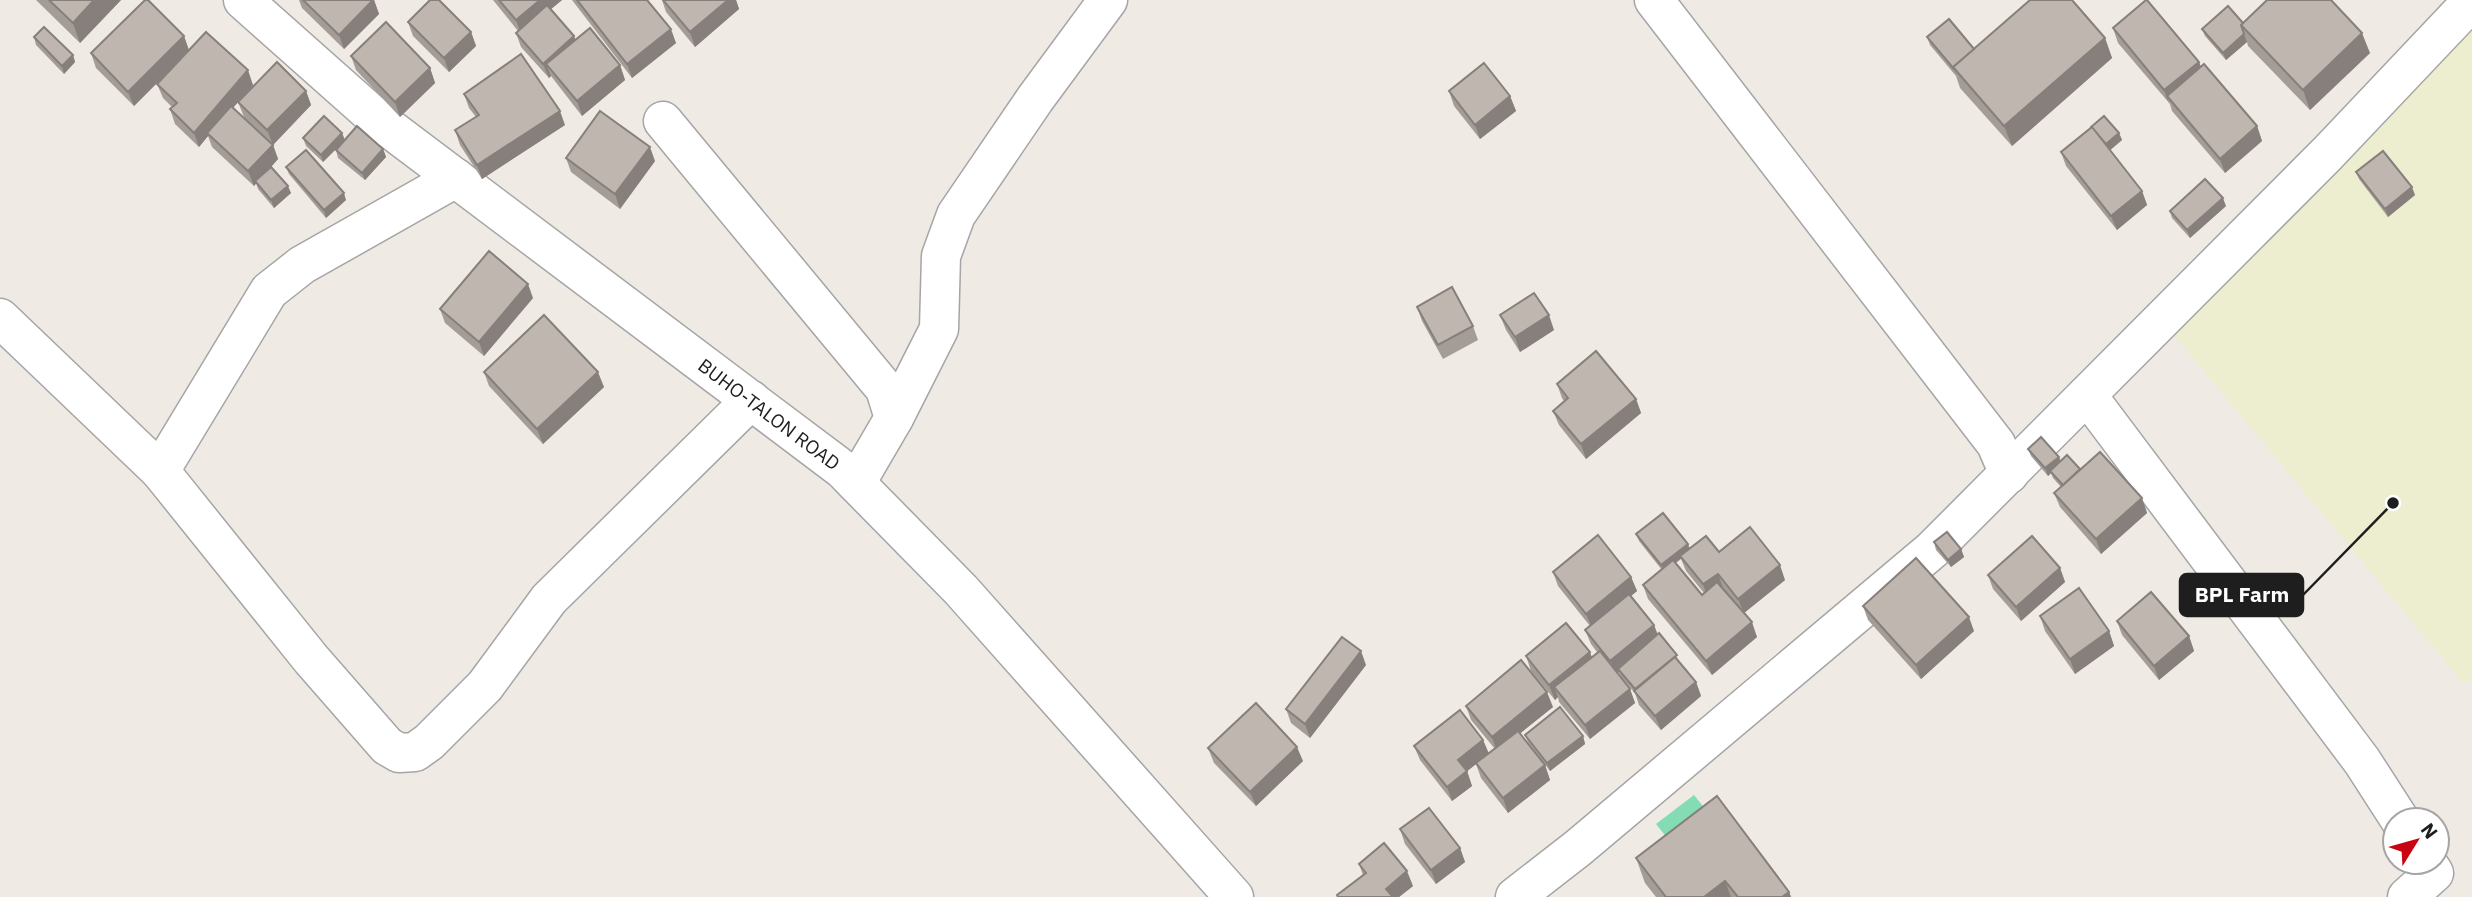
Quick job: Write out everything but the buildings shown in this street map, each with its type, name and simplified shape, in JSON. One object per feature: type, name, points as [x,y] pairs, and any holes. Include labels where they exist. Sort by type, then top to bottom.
[{"type":"street","name":"BUHO-TALON ROAD","points":[[243,0],[377,119],[842,469],[961,590],[1234,897]]},
{"type":"street","points":[[856,483],[894,418],[939,329],[941,256],[956,215],[1035,99],[1108,0]]},
{"type":"street","points":[[1654,0],[1996,444],[2009,474]]},
{"type":"street","points":[[1515,897],[1578,848],[1932,550],[2320,161],[2472,1]]},
{"type":"street","points":[[663,121],[886,390],[894,418]]},
{"type":"street","points":[[160,471],[269,291],[302,265],[456,178]]},
{"type":"street","points":[[0,318],[160,471],[303,649],[387,746],[399,753],[415,752],[429,742],[485,686],[549,599],[751,400]]},
{"type":"street","points":[[2087,395],[2362,761],[2391,806]]},
{"type":"street","points":[[2407,897],[2431,876]]},
{"type":"green space","points":[[2472,20],[2472,678],[2464,684],[2167,327]]},
{"type":"green space","points":[[1694,795],[1717,824],[1679,853],[1656,824]]},
{"type":"place","name":"BPL Farm","points":[[2393,503]]}]
